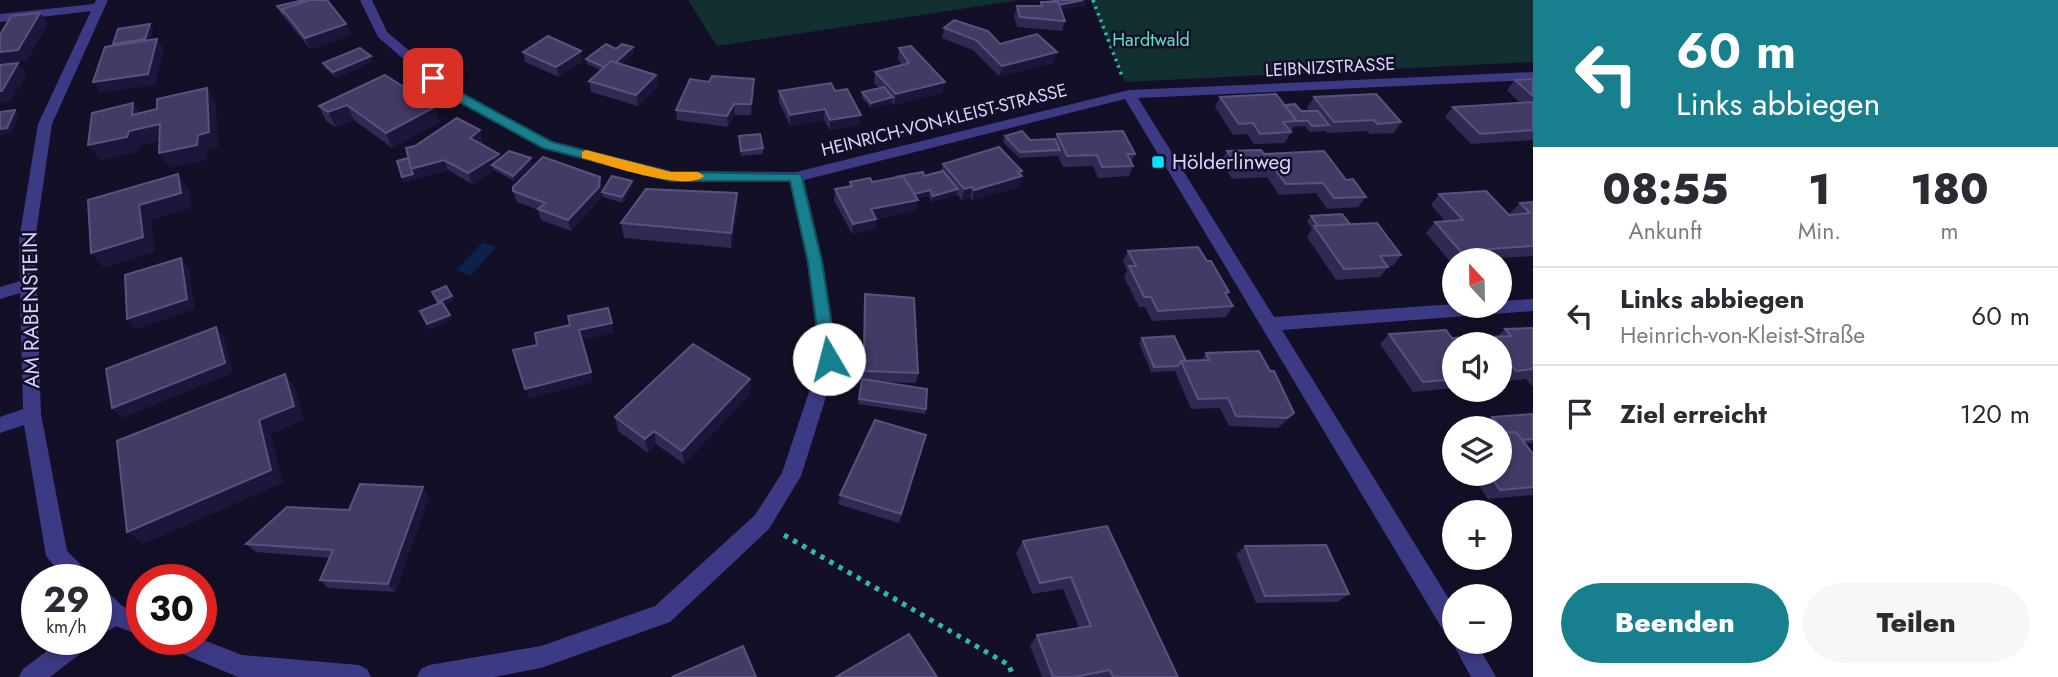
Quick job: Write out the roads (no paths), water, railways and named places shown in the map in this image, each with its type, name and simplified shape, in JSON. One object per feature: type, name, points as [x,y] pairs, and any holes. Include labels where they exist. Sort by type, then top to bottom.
[{"type":"street","name":"HEINRICH-VON-KLEIST-STRASSE","points":[[366,0],[382,34],[450,92],[547,145],[671,176],[796,177],[1129,94]]},
{"type":"street","points":[[0,18],[100,4]]},
{"type":"street","name":"AM RABENSTEIN","points":[[65,564],[57,556],[32,414],[27,240],[45,124],[100,4]]},
{"type":"street","name":"LEIBNIZSTRASSE","points":[[1129,94],[1533,76]]},
{"type":"street","points":[[1129,94],[1442,607]]},
{"type":"street","points":[[429,677],[541,657],[662,614],[762,522],[791,476],[829,359],[815,262],[796,177]]},
{"type":"street","points":[[0,293],[28,285]]},
{"type":"street","points":[[1270,324],[1533,304]]},
{"type":"street","points":[[0,425],[32,414]]},
{"type":"street","points":[[114,614],[126,619]]},
{"type":"street","points":[[1470,654],[1484,677]]},
{"type":"street","points":[[31,677],[60,655]]},
{"type":"street","points":[[213,655],[242,667],[359,677]]},
{"type":"water","points":[[483,242],[496,247],[471,276],[456,270]]},
{"type":"place","name":"Hölderlinweg","points":[[1158,162]]},
{"type":"park label","name":"Hardtwald","points":[[1151,40]]}]
